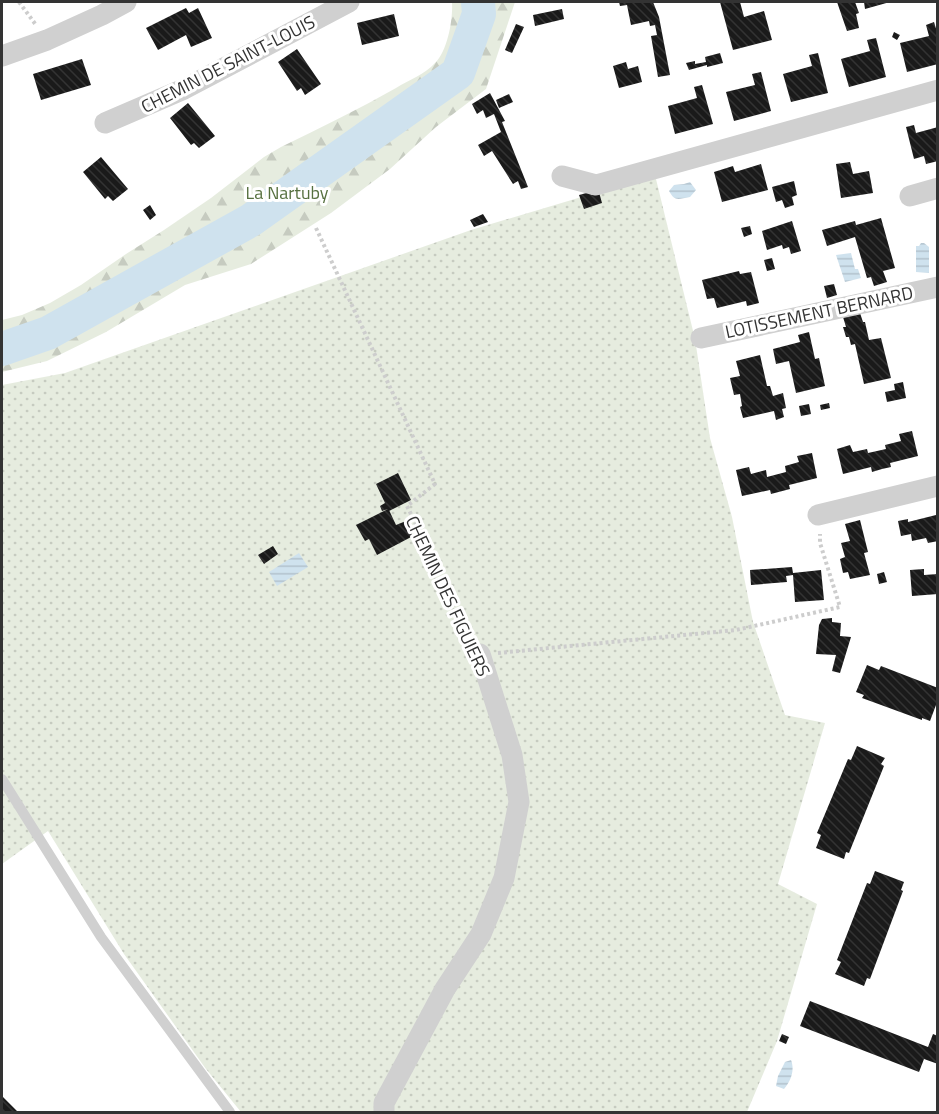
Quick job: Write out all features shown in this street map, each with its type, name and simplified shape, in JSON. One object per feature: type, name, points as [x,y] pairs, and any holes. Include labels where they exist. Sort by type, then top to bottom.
[{"type":"street","points":[[2,56],[47,40],[126,2]]},
{"type":"street","name":"CHEMIN DE SAINT-LOUIS","points":[[105,123],[184,89],[349,2]]},
{"type":"street","points":[[562,176],[596,184],[938,90]]},
{"type":"street","points":[[910,196],[938,188]]},
{"type":"street","name":"LOTISSEMENT BERNARD","points":[[701,338],[938,286]]},
{"type":"street","points":[[818,515],[938,486]]},
{"type":"street","name":"CHEMIN DES FIGUIERS","points":[[384,1113],[384,1103],[445,989],[481,934],[504,878],[519,802],[512,755],[480,654]]},
{"type":"lane","points":[[2,779],[101,937],[230,1113]]},
{"type":"path","points":[[19,2],[47,40]]},
{"type":"path","name":"CHEMIN DES FIGUIERS","points":[[316,228],[435,484],[407,506],[480,654]]},
{"type":"path","points":[[480,654],[736,630],[840,607],[820,543],[818,515]]},
{"type":"green space","name":"La Nartuby","points":[[452,2],[515,2],[486,89],[436,127],[390,169],[331,213],[251,264],[185,285],[106,332],[47,361],[2,372],[2,320],[22,315],[50,303],[81,285],[211,198],[264,157],[427,70],[440,57],[446,42],[452,17]]},
{"type":"green space","points":[[655,175],[695,339],[710,438],[732,517],[753,622],[785,715],[825,723],[778,884],[817,904],[777,1041],[747,1112],[241,1112],[206,1069],[124,954],[48,831],[2,864],[2,385],[65,373],[471,230]]},
{"type":"water","points":[[690,182],[696,190],[690,197],[677,199],[669,191],[674,185]]},
{"type":"water","points":[[921,243],[929,247],[929,273],[916,272],[916,246]]},
{"type":"water","points":[[851,253],[855,269],[858,269],[861,278],[845,282],[836,255]]},
{"type":"water","points":[[299,553],[308,567],[277,586],[269,572]]},
{"type":"water","points":[[791,1060],[792,1075],[789,1082],[784,1089],[776,1086],[785,1062]]},
{"type":"building","points":[[619,2],[653,2],[659,17],[670,75],[658,77],[651,36],[657,35],[655,25],[650,26],[649,21],[631,25],[627,5],[620,6]]},
{"type":"building","points":[[720,2],[740,2],[744,17],[764,11],[772,40],[733,50]]},
{"type":"building","points":[[837,2],[855,2],[859,13],[856,14],[859,28],[847,31]]},
{"type":"building","points":[[864,2],[890,2],[865,9]]},
{"type":"building","points":[[186,8],[189,13],[198,8],[212,38],[191,47],[186,35],[158,50],[146,28]]},
{"type":"building","points":[[562,9],[564,19],[535,26],[533,15]]},
{"type":"building","points":[[394,14],[399,36],[362,45],[357,23]]},
{"type":"building","points":[[934,22],[938,35],[938,64],[907,72],[900,43],[929,36],[926,25]]},
{"type":"building","points":[[516,24],[524,27],[512,53],[505,50]]},
{"type":"building","points":[[894,32],[900,35],[897,40],[892,37]]},
{"type":"building","points":[[876,38],[886,77],[849,87],[841,59],[870,51],[867,40]]},
{"type":"building","points":[[297,49],[321,84],[305,95],[301,88],[297,91],[278,62]]},
{"type":"building","points":[[720,53],[723,63],[689,70],[686,63],[706,62],[705,57]]},
{"type":"building","points":[[818,53],[828,93],[791,102],[783,74],[812,66],[809,55]]},
{"type":"building","points":[[82,59],[91,85],[41,100],[33,74]]},
{"type":"building","points":[[626,62],[628,69],[638,66],[642,82],[619,88],[613,66]]},
{"type":"building","points":[[761,72],[771,111],[734,121],[726,92],[755,85],[752,74]]},
{"type":"building","points":[[702,85],[713,124],[675,134],[668,106],[697,98],[694,87]]},
{"type":"building","points":[[490,93],[505,121],[502,122],[528,187],[521,189],[518,181],[513,184],[492,151],[484,156],[478,145],[501,132],[494,114],[486,118],[483,110],[477,114],[472,104]]},
{"type":"building","points":[[509,94],[513,102],[499,108],[496,100]]},
{"type":"building","points":[[188,103],[215,136],[199,148],[194,143],[191,145],[170,118]]},
{"type":"building","points":[[914,125],[916,133],[938,127],[938,161],[926,164],[924,156],[914,159],[906,127]]},
{"type":"building","points":[[101,157],[128,189],[113,201],[108,196],[105,199],[83,172]]},
{"type":"building","points":[[850,162],[853,174],[869,171],[873,193],[841,198],[836,164]]},
{"type":"building","points":[[761,164],[768,190],[722,202],[714,172],[733,166],[735,172]]},
{"type":"building","points":[[794,181],[797,195],[792,197],[794,205],[785,208],[782,200],[776,202],[772,187]]},
{"type":"building","points":[[590,192],[591,195],[599,192],[602,203],[584,209],[579,195]]},
{"type":"building","points":[[150,205],[156,215],[150,220],[143,210]]},
{"type":"building","points":[[483,214],[488,222],[474,227],[470,220]]},
{"type":"building","points":[[881,218],[895,268],[883,271],[887,282],[874,286],[871,277],[867,278],[855,237],[827,246],[822,230],[855,221],[856,225]]},
{"type":"building","points":[[792,221],[801,251],[791,254],[789,247],[783,249],[782,245],[767,250],[762,231]]},
{"type":"building","points":[[750,226],[752,234],[744,237],[741,228]]},
{"type":"building","points":[[772,258],[775,269],[767,271],[764,260]]},
{"type":"building","points":[[739,271],[740,274],[751,272],[759,303],[747,306],[746,301],[717,308],[714,298],[707,299],[702,280]]},
{"type":"building","points":[[834,284],[837,295],[827,298],[824,286]]},
{"type":"building","points":[[860,313],[865,322],[869,340],[881,338],[891,378],[864,384],[855,344],[851,345],[843,327],[846,327],[843,317]]},
{"type":"building","points":[[809,332],[815,359],[819,358],[825,386],[796,393],[789,361],[776,364],[773,349],[800,342],[798,335]]},
{"type":"building","points":[[760,355],[767,386],[770,386],[773,396],[783,393],[786,408],[782,409],[784,417],[776,420],[774,411],[743,418],[740,394],[734,395],[730,378],[740,376],[736,361]]},
{"type":"building","points":[[903,382],[906,398],[887,402],[885,392],[895,390],[894,384]]},
{"type":"building","points":[[829,403],[830,408],[821,410],[820,405]]},
{"type":"building","points":[[809,404],[811,414],[801,416],[799,406]]},
{"type":"building","points":[[912,431],[918,456],[890,463],[891,467],[872,472],[871,467],[843,474],[837,449],[850,445],[853,452],[867,449],[868,453],[886,449],[885,445],[901,441],[899,434]]},
{"type":"building","points":[[812,453],[817,478],[789,485],[790,489],[771,494],[770,490],[742,496],[736,470],[749,467],[751,474],[766,470],[767,477],[786,472],[785,466],[799,462],[797,456]]},
{"type":"building","points":[[398,473],[411,500],[389,511],[396,525],[406,521],[413,536],[377,555],[369,539],[365,541],[356,525],[388,509],[382,511],[380,506],[385,503],[376,484]]},
{"type":"building","points":[[936,515],[938,541],[928,543],[926,538],[912,541],[911,534],[901,536],[898,521],[908,519],[908,522]]},
{"type":"building","points":[[860,520],[868,552],[864,553],[870,575],[850,579],[848,572],[843,573],[840,559],[845,557],[841,543],[850,541],[845,524]]},
{"type":"building","points":[[273,546],[278,554],[264,564],[258,555]]},
{"type":"building","points":[[792,567],[793,573],[821,570],[824,600],[795,602],[793,575],[786,576],[787,582],[751,585],[750,570]]},
{"type":"building","points":[[924,569],[924,575],[938,574],[938,594],[912,596],[910,570]]},
{"type":"building","points":[[884,572],[887,582],[879,584],[877,574]]},
{"type":"building","points":[[832,618],[832,622],[841,623],[840,636],[851,637],[840,673],[832,671],[836,655],[816,654],[819,625],[822,619]]},
{"type":"building","points":[[867,665],[879,670],[881,666],[938,688],[938,705],[930,721],[862,698],[864,695],[856,692]]},
{"type":"building","points":[[857,746],[885,758],[881,764],[884,766],[849,853],[846,852],[844,859],[816,848],[821,835],[817,833],[848,759],[851,760]]},
{"type":"building","points":[[875,871],[904,882],[901,890],[903,891],[870,979],[867,978],[864,986],[835,974],[841,962],[837,960],[867,883],[870,884]]},
{"type":"building","points":[[810,1001],[928,1047],[933,1034],[938,1036],[938,1064],[924,1059],[919,1072],[800,1026]]},
{"type":"building","points":[[782,1034],[789,1037],[786,1044],[779,1041]]},
{"type":"building","points":[[3,1097],[17,1111],[16,1112],[2,1112]]},
{"type":"waterway","name":"La Nartuby","points":[[2,349],[48,333],[251,220],[458,73],[479,14],[478,2]]}]
